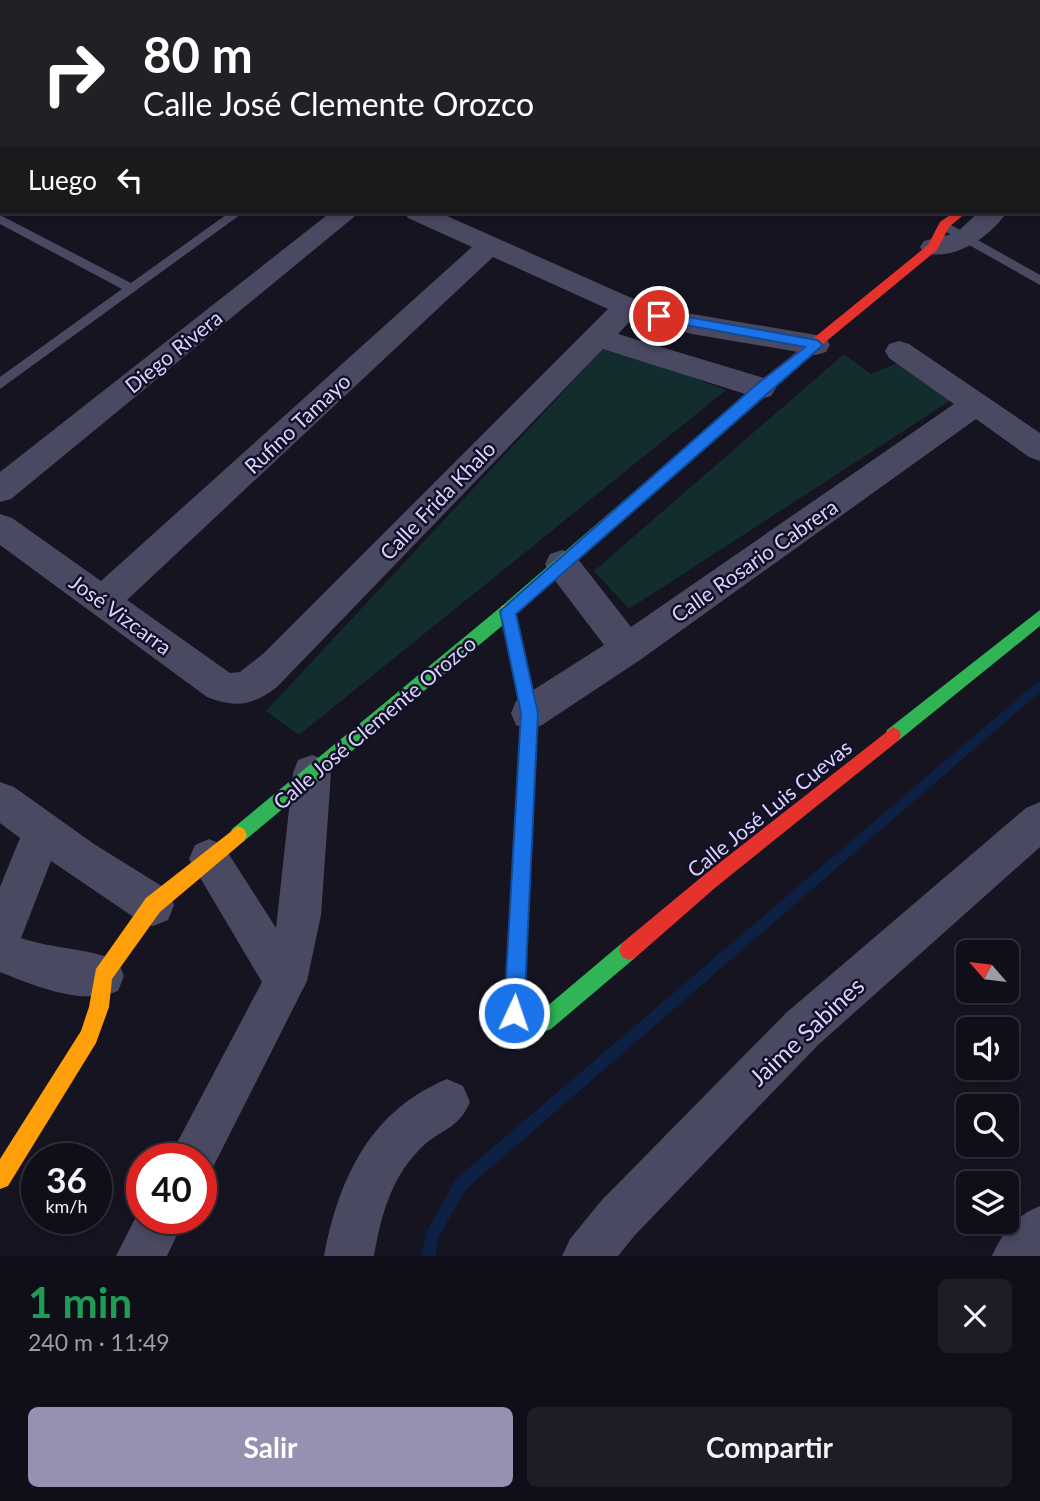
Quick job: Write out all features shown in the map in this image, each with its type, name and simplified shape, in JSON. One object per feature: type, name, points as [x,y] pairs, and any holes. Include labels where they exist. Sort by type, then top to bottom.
[{"type":"street","name":"Diego Rivera","points":[[0,490],[345,214]]},
{"type":"street","points":[[421,214],[627,307],[692,324],[817,345]]},
{"type":"street","name":"Calle José Clemente Orozco","points":[[948,237],[960,214]]},
{"type":"street","name":"Calle José Clemente Orozco","points":[[103,976],[153,905],[508,611],[761,388],[948,237],[990,214]]},
{"type":"street","name":"Rufino Tamayo","points":[[103,601],[490,245]]},
{"type":"street","name":"Calle Frida Khalo","points":[[245,689],[277,664],[627,307]]},
{"type":"street","points":[[596,337],[761,388]]},
{"type":"street","points":[[899,351],[1040,449]]},
{"type":"street","name":"Calle Rosario Cabrera","points":[[529,713],[628,649],[976,404]]},
{"type":"street","name":"José Vizcarra","points":[[0,527],[220,686],[231,691],[245,689]]},
{"type":"street","points":[[562,565],[628,649]]},
{"type":"street","points":[[508,611],[529,713]]},
{"type":"street","name":"Calle José Luis Cuevas","points":[[529,713],[514,1013],[524,1023],[544,1022],[710,881],[1040,617]]},
{"type":"street","points":[[200,1143],[286,981],[299,915],[312,773]]},
{"type":"street","points":[[0,800],[153,905]]},
{"type":"street","name":"Jaime Sabines","points":[[587,1256],[618,1218],[802,1029],[1040,821]]},
{"type":"street","points":[[0,939],[42,831]]},
{"type":"street","points":[[209,859],[286,981]]},
{"type":"street","points":[[0,951],[36,965],[71,974],[103,976],[99,1007],[89,1036],[0,1178]]},
{"type":"street","points":[[349,1256],[354,1228],[366,1191],[384,1158],[404,1132],[447,1102]]},
{"type":"street","points":[[1017,1256],[1040,1230]]},
{"type":"street","points":[[141,1256],[153,1234]]},
{"type":"lane","points":[[0,384],[235,214]]},
{"type":"lane","points":[[0,219],[132,289]]},
{"type":"lane","points":[[948,237],[1040,281]]},
{"type":"green space","points":[[607,345],[726,390],[299,735],[266,711]]},
{"type":"green space","points":[[844,354],[871,374],[898,363],[953,399],[629,609],[594,571]]},
{"type":"waterway","points":[[428,1256],[432,1236],[461,1184],[1040,686]]},
{"type":"traffic: fast","points":[[238,835],[508,611],[641,494]]},
{"type":"traffic: fast","points":[[893,735],[1040,617]]},
{"type":"traffic: fast","points":[[521,877],[514,1013],[521,1019],[531,1023],[544,1022],[629,950]]},
{"type":"traffic: slow","points":[[508,611],[529,713],[521,877]]},
{"type":"traffic: slow","points":[[0,1178],[89,1036],[99,1007],[103,976],[153,905],[238,835]]},
{"type":"traffic: jam","points":[[641,494],[761,388],[933,247],[944,225],[958,214]]},
{"type":"traffic: jam","points":[[629,950],[710,881],[893,735]]},
{"type":"route","points":[[514,1013],[529,713],[508,611],[761,388],[817,345],[659,316]]}]
